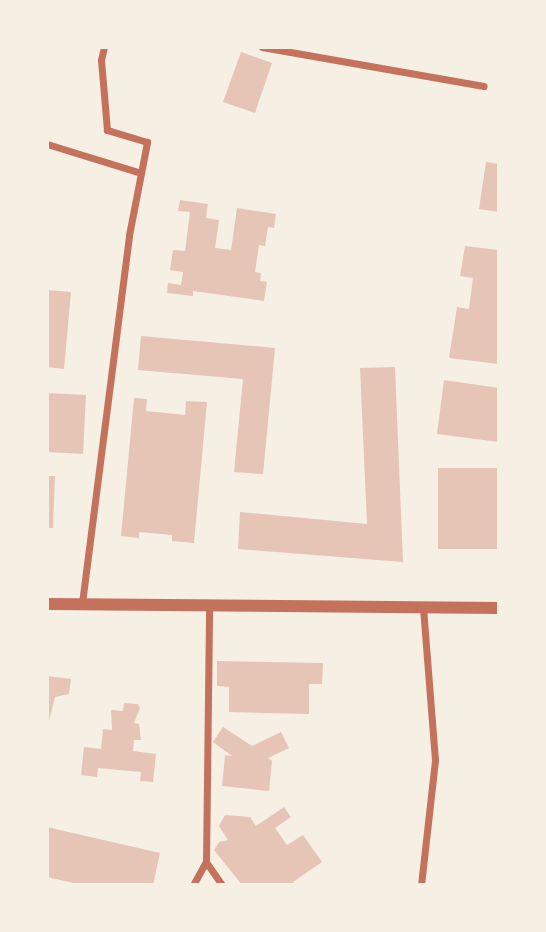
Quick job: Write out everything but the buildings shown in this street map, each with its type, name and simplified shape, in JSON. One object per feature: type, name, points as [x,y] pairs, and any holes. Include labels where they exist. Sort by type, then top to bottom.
[{"type":"street","points":[[82,603],[128,234],[147,142],[107,130],[101,60],[104,47]]},
{"type":"street","points":[[262,47],[484,86]]},
{"type":"street","points":[[47,144],[141,173]]},
{"type":"street","points":[[47,604],[499,608]]},
{"type":"street","points":[[192,885],[206,862],[209,607]]},
{"type":"street","points":[[421,885],[435,760],[423,608]]},
{"type":"street","points":[[206,862],[222,885]]}]
